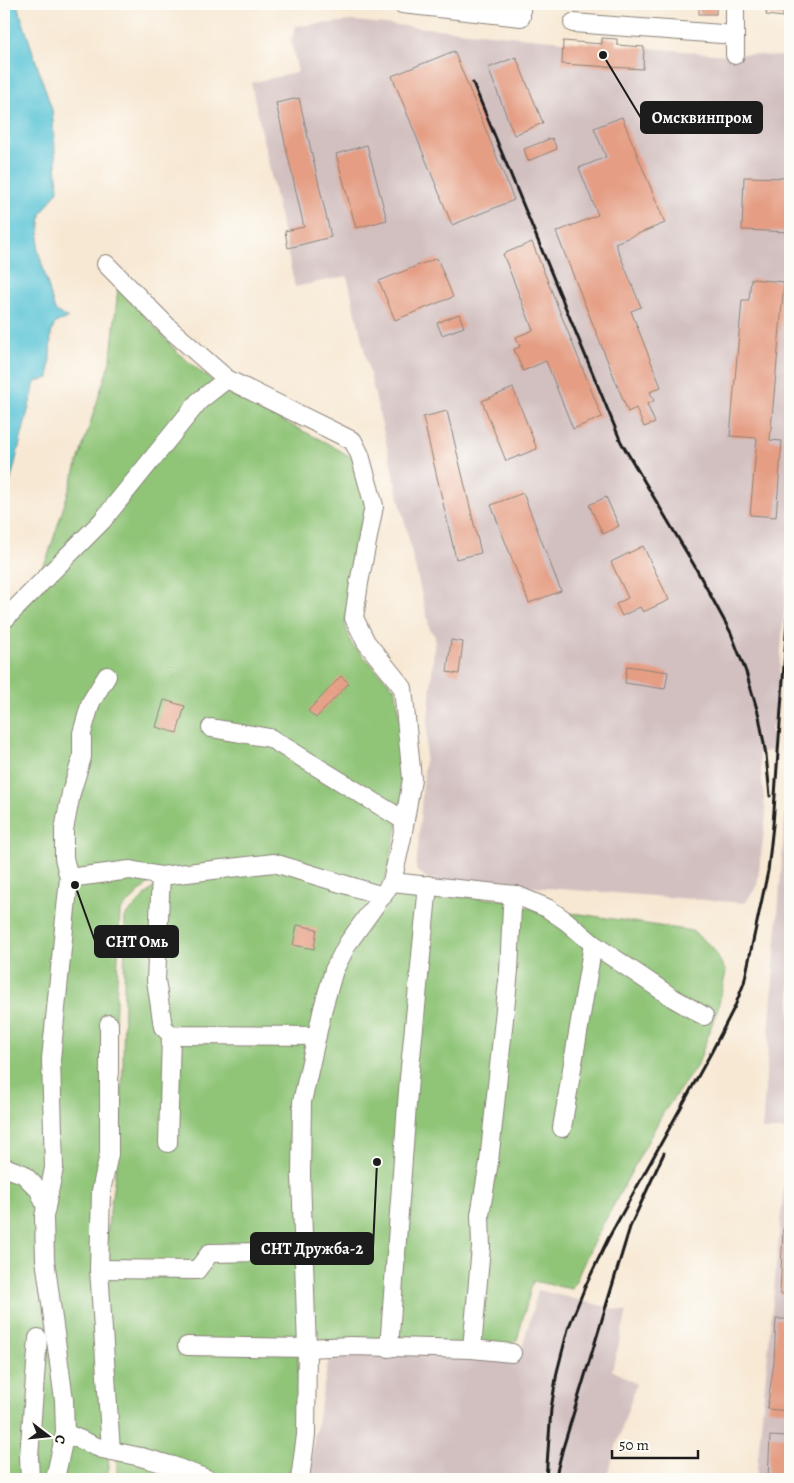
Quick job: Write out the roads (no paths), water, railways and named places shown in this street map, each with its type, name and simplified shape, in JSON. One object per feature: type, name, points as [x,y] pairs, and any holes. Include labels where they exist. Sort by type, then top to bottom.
[{"type":"street","points":[[402,4],[521,17],[521,4]]},
{"type":"street","points":[[735,4],[735,55]]},
{"type":"street","points":[[573,22],[735,35]]},
{"type":"street","points":[[106,264],[170,329],[227,379],[353,441],[360,455],[374,506],[354,618],[366,642],[402,688],[412,779],[405,821],[387,889],[348,943],[334,970],[302,1102],[307,1348],[306,1435],[300,1479]]},
{"type":"street","points":[[4,620],[102,521],[199,401],[227,379]]},
{"type":"street","points":[[55,1479],[65,1433],[64,1400],[45,1259],[44,1217],[54,1168],[51,1059],[68,878],[64,858],[64,830],[71,794],[82,756],[82,732],[91,702],[107,676]]},
{"type":"street","points":[[210,728],[270,738],[405,821]]},
{"type":"street","points":[[68,878],[130,870],[161,876],[274,863],[387,889],[428,885],[516,895],[547,908],[593,944],[673,998],[704,1016]]},
{"type":"street","points":[[161,876],[156,980],[163,1027],[171,1035],[317,1036]]},
{"type":"street","points":[[389,1348],[410,1078],[428,885]]},
{"type":"street","points":[[472,1349],[481,1257],[480,1215],[489,1162],[509,970],[512,907],[516,895]]},
{"type":"street","points":[[562,1128],[593,944]]},
{"type":"street","points":[[109,1024],[109,1154],[101,1191],[98,1269],[111,1451]]},
{"type":"street","points":[[168,1143],[171,1035]]},
{"type":"street","points":[[4,1167],[23,1174],[38,1190],[46,1207]]},
{"type":"street","points":[[98,1269],[197,1270],[210,1254],[304,1251]]},
{"type":"street","points":[[30,1479],[29,1457],[38,1338]]},
{"type":"street","points":[[187,1346],[307,1348],[351,1346],[472,1349],[512,1352]]},
{"type":"street","points":[[65,1433],[102,1449],[173,1466],[207,1479]]},
{"type":"water","points":[[4,4],[17,4],[52,110],[58,190],[41,214],[38,250],[55,311],[68,318],[55,323],[51,334],[49,378],[35,382],[4,502]]},
{"type":"railway","points":[[473,83],[621,442],[694,565],[731,633],[746,672],[759,716],[766,755],[770,796]]},
{"type":"railway","points":[[546,1479],[551,1409],[557,1372],[568,1329],[585,1287],[608,1239],[711,1053],[735,1006],[744,983],[768,871],[773,825],[790,578]]},
{"type":"railway","points":[[555,1479],[630,1227],[664,1153]]},
{"type":"place","name":"Омсквинпром","points":[[603,55]]},
{"type":"place","name":"СНТ Омь","points":[[75,885]]},
{"type":"place","name":"СНТ Дружба-2","points":[[377,1162]]}]
